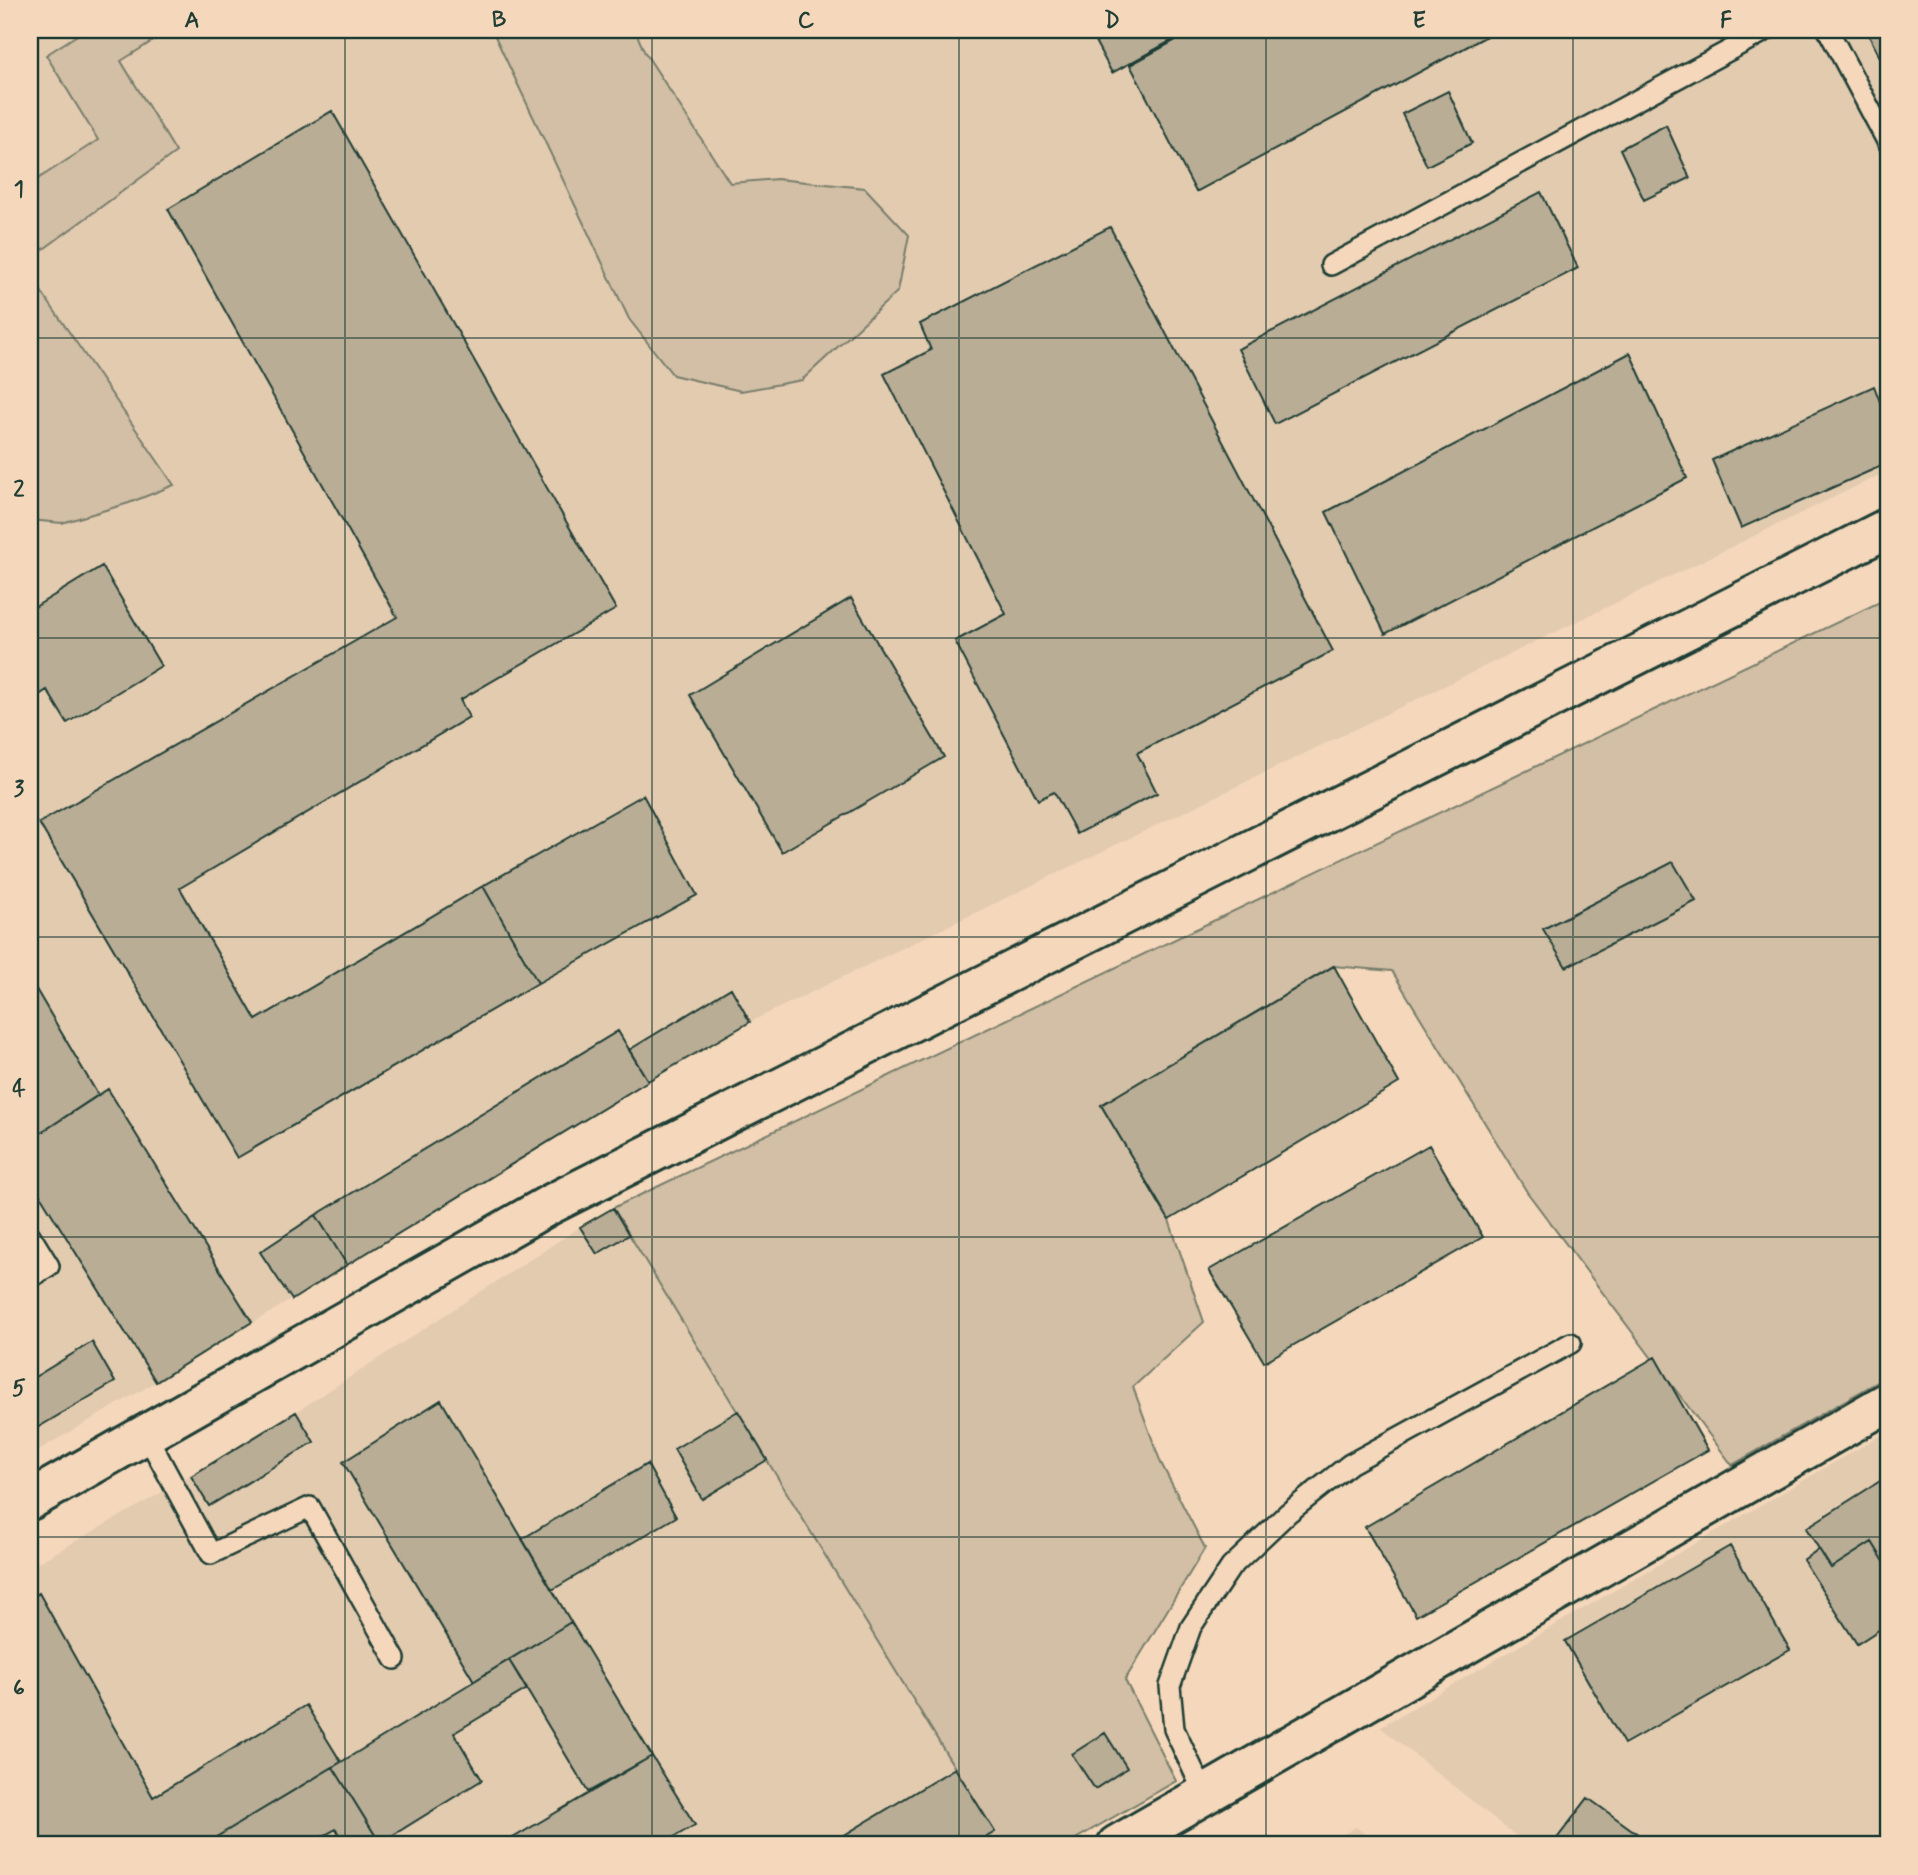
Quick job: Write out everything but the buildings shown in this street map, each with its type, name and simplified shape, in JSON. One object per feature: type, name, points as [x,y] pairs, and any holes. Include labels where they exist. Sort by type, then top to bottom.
[{"type":"street","points":[[30,1500],[549,1205],[1888,528]]},
{"type":"street","points":[[1117,1845],[1888,1402]]},
{"type":"lane","points":[[1331,265],[1767,30]]},
{"type":"lane","points":[[1828,30],[1888,144]]},
{"type":"lane","points":[[30,1235],[49,1266],[30,1278]]},
{"type":"lane","points":[[1205,1795],[1174,1729],[1170,1686],[1191,1627],[1231,1567],[1288,1513],[1350,1464],[1572,1343]]},
{"type":"lane","points":[[146,1434],[211,1554],[310,1507],[395,1659]]},
{"type":"shaded area","points":[[30,30],[1888,30],[1888,471],[750,1022],[156,1382],[30,1455]]},
{"type":"shaded area","points":[[85,30],[170,30],[121,61],[176,152],[30,259],[30,184],[98,140],[46,55]]},
{"type":"shaded area","points":[[492,30],[635,30],[644,51],[730,183],[777,179],[865,188],[909,235],[898,291],[802,380],[741,391],[673,375],[629,319]]},
{"type":"shaded area","points":[[30,275],[174,485],[129,503],[62,523],[30,520]]},
{"type":"shaded area","points":[[1888,598],[1888,1376],[1732,1465],[1527,1192],[1392,971],[1333,966],[1101,1105],[1169,1220],[1204,1322],[1133,1387],[1161,1463],[1205,1548],[1125,1680],[1176,1781],[1065,1845],[973,1845],[994,1832],[613,1208]]},
{"type":"shaded area","points":[[613,1208],[995,1832],[973,1845],[30,1845],[30,1567],[191,1476],[296,1412]]},
{"type":"shaded area","points":[[1888,1431],[1888,1845],[1527,1845],[1380,1727]]},
{"type":"shaded area","points":[[1356,1827],[1379,1845],[1324,1845]]}]
